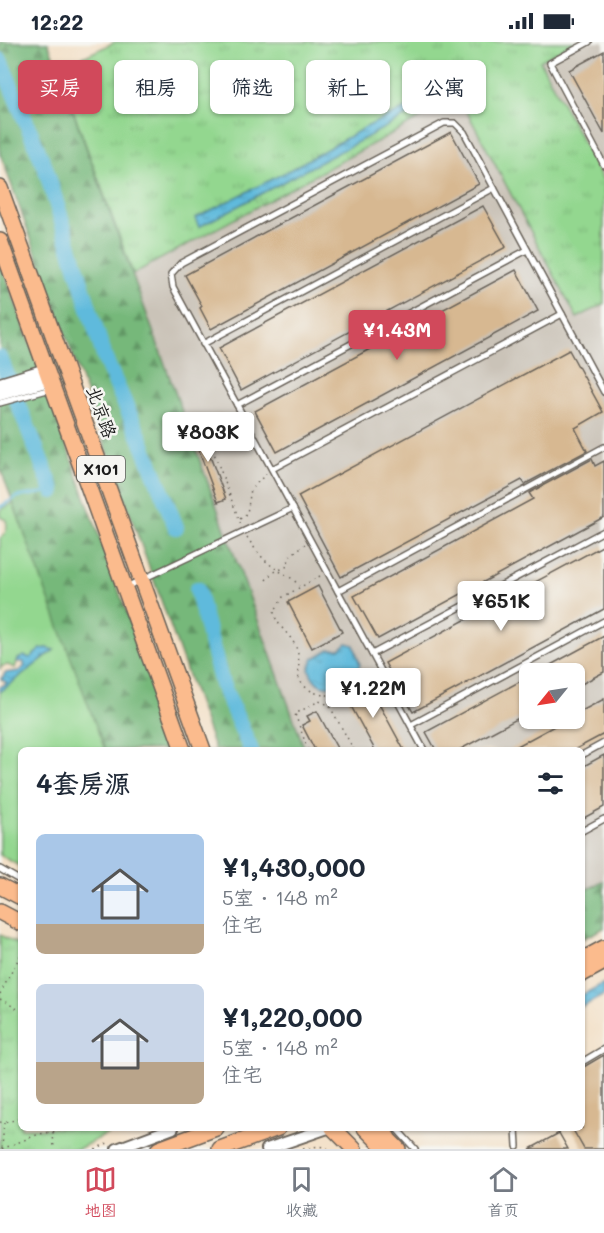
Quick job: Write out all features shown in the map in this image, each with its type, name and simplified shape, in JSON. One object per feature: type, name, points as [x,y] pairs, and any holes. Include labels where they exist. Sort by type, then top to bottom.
[{"type":"main road","name":"北京路","points":[[0,188],[202,747]]},
{"type":"main road","name":"北京路","points":[[0,241],[182,747]]},
{"type":"main road","points":[[0,886],[18,895]]},
{"type":"main road","points":[[0,912],[18,921]]},
{"type":"main road","points":[[585,958],[604,948]]},
{"type":"main road","points":[[585,972],[604,962]]},
{"type":"main road","points":[[159,1149],[208,1131]]},
{"type":"main road","points":[[336,1131],[354,1149]]},
{"type":"main road","points":[[368,1131],[386,1149]]},
{"type":"main road","points":[[384,1131],[398,1149]]},
{"type":"main road","points":[[220,1149],[248,1133]]},
{"type":"street","points":[[0,394],[49,379]]},
{"type":"street","points":[[0,384],[23,387]]},
{"type":"street","points":[[117,1149],[165,1131]]},
{"type":"street","points":[[267,1149],[319,1131]]},
{"type":"lane","points":[[589,42],[549,63],[604,165]]},
{"type":"lane","points":[[422,747],[172,287],[171,274],[181,263],[444,123],[455,123],[464,132],[604,392]]},
{"type":"lane","points":[[204,344],[494,188]]},
{"type":"lane","points":[[237,405],[527,250]]},
{"type":"lane","points":[[272,469],[562,314]]},
{"type":"lane","points":[[0,403],[23,387],[49,379]]},
{"type":"lane","points":[[338,591],[604,447]]},
{"type":"lane","points":[[123,588],[292,508]]},
{"type":"lane","points":[[372,654],[604,531]]},
{"type":"lane","points":[[411,725],[604,621]]},
{"type":"lane","points":[[585,753],[604,743]]},
{"type":"lane","points":[[585,829],[604,819]]},
{"type":"lane","points":[[0,869],[18,879]]},
{"type":"lane","points":[[585,1060],[604,1049]]},
{"type":"lane","points":[[399,1131],[415,1149]]},
{"type":"lane","points":[[516,1131],[517,1146]]},
{"type":"path","points":[[202,421],[243,531],[266,561],[277,570],[290,575],[299,587]]},
{"type":"path","points":[[239,520],[247,513],[251,489],[255,482],[272,469]]},
{"type":"path","points":[[266,580],[272,573],[286,567],[291,555],[311,541]]},
{"type":"path","points":[[328,573],[283,597],[274,612],[275,620],[294,641],[300,667],[299,680],[303,686],[315,693],[332,695],[380,669]]},
{"type":"path","points":[[307,747],[295,714],[319,701],[329,705],[352,747]]},
{"type":"path","points":[[0,994],[18,960]]},
{"type":"path","points":[[0,999],[18,1009]]},
{"type":"path","points":[[0,1122],[18,1119]]},
{"type":"path","points":[[4,1123],[2,1149],[39,1134],[53,1131],[54,1149]]},
{"type":"path","points":[[303,1149],[319,1146],[330,1149]]},
{"type":"shaded area","points":[[431,42],[604,42],[604,881],[585,890],[585,747],[304,747],[133,274],[428,114],[486,114],[486,60],[440,60]]},
{"type":"green space","points":[[0,42],[48,42],[55,60],[18,60],[18,114],[74,114],[304,747],[214,747],[0,153]]},
{"type":"green space","points":[[115,42],[574,42],[540,61],[604,182],[604,304],[577,318],[468,114],[486,114],[486,60],[402,60],[402,114],[428,114],[133,274],[74,114],[102,114],[102,60],[77,60]]},
{"type":"green space","points":[[0,260],[175,747],[104,747],[0,467]]},
{"type":"green space","points":[[13,503],[104,747],[18,747],[18,865],[0,855],[0,692],[54,650],[41,649],[30,658],[18,659],[15,668],[8,665],[2,666],[0,670],[0,538],[6,532],[7,525],[6,520],[0,517],[0,510]]},
{"type":"green space","points":[[604,881],[604,928],[585,938],[585,890]]},
{"type":"green space","points":[[0,935],[18,944],[18,1131],[113,1131],[78,1149],[0,1149]]},
{"type":"water","points":[[402,110],[402,114],[410,114],[199,227],[195,218],[286,172],[364,128]]},
{"type":"water","points":[[347,643],[354,645],[360,665],[341,683],[333,686],[319,684],[309,669],[313,659],[330,649],[340,649]]},
{"type":"water","points":[[41,649],[54,650],[0,692],[0,687],[7,683],[1,679],[5,673],[19,671],[24,667],[24,662],[17,662],[18,659],[24,656],[30,658]]},
{"type":"water","points":[[604,983],[604,995],[585,1005],[585,993]]},
{"type":"building","points":[[604,51],[604,134],[569,70]]},
{"type":"building","points":[[451,132],[479,184],[211,329],[200,308],[202,306],[185,275]]},
{"type":"building","points":[[483,206],[506,247],[241,390],[219,348]]},
{"type":"building","points":[[516,270],[538,311],[277,452],[255,411]]},
{"type":"building","points":[[569,350],[603,412],[575,428],[587,451],[525,484],[522,480],[341,577],[298,496]]},
{"type":"building","points":[[198,424],[226,499],[218,502],[190,427]]},
{"type":"building","points":[[592,459],[595,466],[604,461],[604,517],[378,639],[354,596],[533,499],[529,493]]},
{"type":"building","points":[[604,545],[604,609],[413,712],[385,663]]},
{"type":"building","points":[[318,586],[342,632],[312,648],[288,602]]},
{"type":"building","points":[[604,636],[604,672],[585,682],[585,663],[554,663]]},
{"type":"building","points":[[367,682],[402,747],[373,747],[345,695]]},
{"type":"building","points":[[519,682],[519,718],[465,747],[434,747],[426,732]]},
{"type":"building","points":[[604,699],[604,734],[580,747],[516,747],[549,729],[585,729],[585,709]]},
{"type":"building","points":[[317,711],[336,747],[313,747],[302,725],[310,721],[307,716]]},
{"type":"building","points":[[604,755],[604,807],[585,817],[585,765]]},
{"type":"building","points":[[604,1055],[604,1149],[584,1149],[574,1131],[585,1131],[585,1066]]},
{"type":"building","points":[[559,1133],[568,1149],[530,1149]]},
{"type":"waterway","points":[[0,60],[45,167],[105,359],[176,527]]},
{"type":"waterway","points":[[0,358],[53,491]]},
{"type":"waterway","points":[[0,507],[17,497],[53,491]]},
{"type":"waterway","points":[[197,589],[222,684],[250,747]]}]
